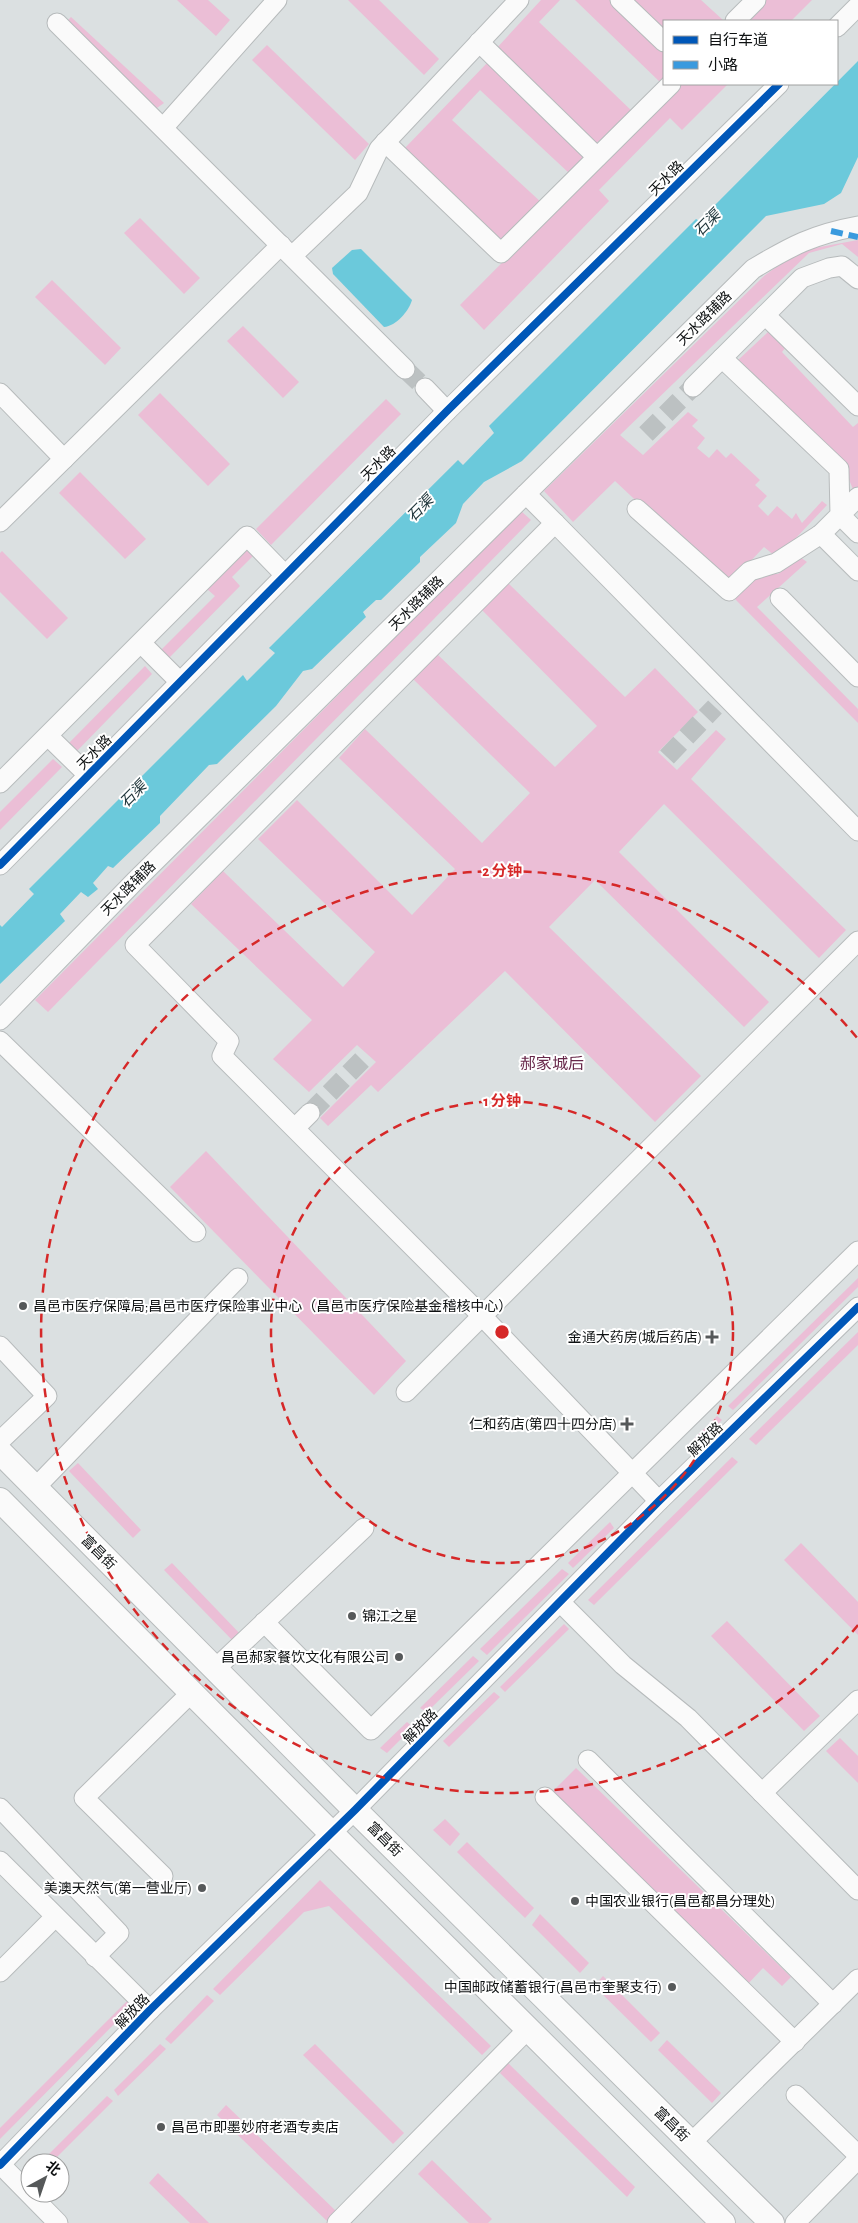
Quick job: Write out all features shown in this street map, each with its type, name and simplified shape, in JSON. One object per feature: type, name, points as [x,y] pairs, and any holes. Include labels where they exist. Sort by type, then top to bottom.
[{"type":"main road","name":"富昌街","points":[[0,1452],[355,1810],[772,2223]]},
{"type":"main road","points":[[0,1500],[723,2223]]},
{"type":"street","points":[[163,128],[277,0]]},
{"type":"street","points":[[1,519],[286,251],[358,192],[379,149],[519,0]]},
{"type":"street","points":[[620,0],[663,41]]},
{"type":"street","points":[[736,20],[756,0]]},
{"type":"street","points":[[838,25],[858,6]]},
{"type":"street","points":[[57,23],[405,369]]},
{"type":"street","points":[[479,42],[597,156]]},
{"type":"street","points":[[385,142],[501,253],[670,85]]},
{"type":"street","name":"天水路","points":[[0,865],[447,411],[778,85]]},
{"type":"street","name":"天水路辅路","points":[[0,1020],[134,881],[754,268],[794,245],[831,231],[858,226]]},
{"type":"street","points":[[693,387],[802,278],[830,268],[842,266],[858,279]]},
{"type":"street","points":[[765,315],[858,406]]},
{"type":"street","points":[[722,358],[839,469],[840,515],[858,533]]},
{"type":"street","points":[[425,388],[447,411]]},
{"type":"street","points":[[0,393],[64,459]]},
{"type":"street","points":[[526,494],[720,702],[858,831]]},
{"type":"street","points":[[637,509],[729,591],[750,570],[776,563],[821,534],[858,497]]},
{"type":"street","points":[[555,523],[135,945],[229,1041],[222,1056],[482,1316],[659,1501]]},
{"type":"street","points":[[821,534],[858,571]]},
{"type":"street","points":[[0,783],[247,536],[285,575]]},
{"type":"street","points":[[780,598],[858,677]]},
{"type":"street","points":[[141,643],[180,682]]},
{"type":"street","points":[[48,736],[88,775]]},
{"type":"street","points":[[406,1392],[858,941]]},
{"type":"street","points":[[0,1041],[196,1232]]},
{"type":"street","points":[[296,1128],[310,1113]]},
{"type":"street","points":[[264,1622],[372,1730],[858,1251]]},
{"type":"street","points":[[36,1488],[238,1278]]},
{"type":"street","name":"解放路","points":[[0,2164],[150,2010],[330,1832],[355,1810],[659,1501],[858,1307]]},
{"type":"street","points":[[0,1346],[47,1396],[0,1441]]},
{"type":"street","points":[[215,1669],[364,1528]]},
{"type":"street","points":[[560,1602],[623,1665],[688,1718],[858,1890]]},
{"type":"street","points":[[163,1876],[84,1798],[191,1693]]},
{"type":"street","points":[[762,1793],[858,1700]]},
{"type":"street","points":[[588,1760],[833,2004]]},
{"type":"street","points":[[545,1797],[795,2042]]},
{"type":"street","points":[[0,1808],[119,1933],[96,1957]]},
{"type":"street","points":[[0,1861],[150,2010]]},
{"type":"street","points":[[4,1961],[55,1917]]},
{"type":"street","points":[[691,2143],[858,1979]]},
{"type":"street","points":[[337,2223],[528,2029]]},
{"type":"street","points":[[796,2096],[858,2155]]},
{"type":"street","points":[[795,2223],[858,2159]]},
{"type":"street","points":[[0,2164],[58,2223]]},
{"type":"shaded area","points":[[177,0],[208,0],[230,20],[216,36]]},
{"type":"shaded area","points":[[348,0],[379,0],[439,59],[424,75]]},
{"type":"shaded area","points":[[541,0],[560,0],[539,22],[634,113],[662,84],[575,0],[612,0],[663,47],[663,85],[620,129],[592,145],[494,51]]},
{"type":"shaded area","points":[[630,0],[701,0],[723,20],[663,20],[663,32]]},
{"type":"shaded area","points":[[764,0],[812,0],[792,20],[743,20]]},
{"type":"shaded area","points":[[71,17],[164,103],[154,110],[65,23]]},
{"type":"shaded area","points":[[267,45],[369,144],[355,160],[252,60]]},
{"type":"shaded area","points":[[488,62],[582,154],[582,163],[507,242],[496,241],[403,150]],"holes":[[[480,90],[570,174],[542,203],[452,120]]]},
{"type":"shaded area","points":[[679,85],[727,85],[682,130],[670,118],[599,190],[609,201],[484,330],[460,305]]},
{"type":"shaded area","points":[[140,218],[200,278],[184,294],[124,233]]},
{"type":"shaded area","points":[[858,240],[858,257],[842,244],[809,253],[620,435],[643,455],[688,412],[698,420],[692,426],[705,438],[697,448],[709,458],[717,449],[726,458],[731,453],[760,480],[755,485],[767,496],[758,506],[768,516],[777,506],[792,519],[796,513],[802,523],[822,501],[827,505],[796,538],[775,556],[764,547],[727,586],[615,481],[573,522],[544,491],[764,276],[798,251]]},
{"type":"shaded area","points":[[52,280],[121,348],[105,365],[35,297]]},
{"type":"shaded area","points":[[243,326],[299,382],[283,398],[227,341]]},
{"type":"shaded area","points":[[768,332],[786,347],[782,352],[853,427],[858,423],[858,488],[854,492],[848,477],[736,362]]},
{"type":"shaded area","points":[[160,393],[230,464],[208,486],[138,415]]},
{"type":"shaded area","points":[[386,399],[401,414],[271,545],[256,529]]},
{"type":"shaded area","points":[[80,472],[146,539],[125,559],[59,493]]},
{"type":"shaded area","points":[[521,511],[531,520],[48,1012],[35,1000]]},
{"type":"shaded area","points":[[246,549],[253,556],[232,577],[240,586],[168,659],[161,650],[215,596],[207,589]]},
{"type":"shaded area","points":[[2,551],[68,618],[47,639],[0,592],[0,553]]},
{"type":"shaded area","points":[[800,557],[807,562],[757,607],[858,709],[858,723],[734,598],[759,573],[778,574]]},
{"type":"shaded area","points":[[508,583],[625,697],[655,668],[698,712],[658,752],[677,770],[716,730],[726,739],[691,779],[846,930],[819,958],[664,804],[619,852],[769,1002],[744,1027],[595,880],[549,927],[701,1076],[655,1122],[505,971],[378,1092],[371,1085],[328,1126],[320,1118],[376,1062],[357,1045],[309,1092],[273,1059],[312,1020],[191,904],[223,871],[343,987],[375,952],[258,839],[297,800],[412,915],[455,869],[339,758],[365,729],[482,843],[530,793],[413,679],[437,654],[555,767],[597,726],[482,610]]},
{"type":"shaded area","points":[[145,666],[152,674],[76,752],[68,744]]},
{"type":"shaded area","points":[[53,759],[62,767],[0,830],[0,812]]},
{"type":"shaded area","points":[[206,1151],[406,1361],[374,1395],[170,1187]]},
{"type":"shaded area","points":[[858,1278],[858,1287],[733,1410],[728,1406]]},
{"type":"shaded area","points":[[858,1332],[858,1345],[756,1445],[749,1439]]},
{"type":"shaded area","points":[[717,1416],[722,1420],[691,1451],[686,1447]]},
{"type":"shaded area","points":[[732,1457],[738,1462],[594,1605],[588,1600]]},
{"type":"shaded area","points":[[78,1463],[141,1530],[133,1538],[69,1471]]},
{"type":"shaded area","points":[[610,1522],[614,1528],[573,1568],[568,1563]]},
{"type":"shaded area","points":[[801,1543],[858,1602],[858,1635],[784,1560]]},
{"type":"shaded area","points":[[172,1563],[243,1637],[236,1644],[164,1570]]},
{"type":"shaded area","points":[[562,1569],[569,1574],[487,1655],[480,1649]]},
{"type":"shaded area","points":[[727,1621],[820,1716],[804,1731],[711,1636]]},
{"type":"shaded area","points":[[564,1624],[569,1629],[505,1692],[500,1687]]},
{"type":"shaded area","points":[[473,1656],[479,1661],[427,1712],[420,1708]]},
{"type":"shaded area","points":[[494,1692],[500,1697],[449,1747],[443,1741]]},
{"type":"shaded area","points":[[407,1722],[413,1727],[387,1753],[380,1748]]},
{"type":"shaded area","points":[[840,1738],[858,1756],[858,1783],[826,1751]]},
{"type":"shaded area","points":[[576,1768],[791,1977],[782,1986],[763,1968],[746,1986],[552,1792]]},
{"type":"shaded area","points":[[445,1819],[460,1834],[450,1846],[433,1830]]},
{"type":"shaded area","points":[[467,1842],[534,1908],[525,1918],[457,1852]]},
{"type":"shaded area","points":[[320,1880],[491,2046],[482,2055],[329,1906],[304,1912],[220,1995],[213,1989]]},
{"type":"shaded area","points":[[540,1914],[589,1963],[580,1973],[532,1925]]},
{"type":"shaded area","points":[[603,1976],[660,2033],[651,2042],[594,1986]]},
{"type":"shaded area","points":[[207,1995],[214,2001],[171,2044],[165,2039]]},
{"type":"shaded area","points":[[131,1997],[135,2003],[0,2139],[0,2128]]},
{"type":"shaded area","points":[[667,2040],[721,2093],[712,2103],[658,2050]]},
{"type":"shaded area","points":[[160,2044],[166,2049],[118,2096],[114,2090]]},
{"type":"shaded area","points":[[315,2044],[404,2133],[393,2144],[303,2055]]},
{"type":"shaded area","points":[[508,2063],[635,2187],[627,2197],[500,2073]]},
{"type":"shaded area","points":[[107,2096],[113,2101],[61,2153],[50,2153]]},
{"type":"shaded area","points":[[226,2105],[337,2212],[328,2222],[217,2115]]},
{"type":"shaded area","points":[[432,2160],[492,2219],[488,2223],[469,2223],[418,2174]]},
{"type":"shaded area","points":[[158,2173],[209,2223],[190,2223],[149,2183]]},
{"type":"water","name":"石渠","points":[[858,61],[858,157],[841,193],[824,204],[766,216],[522,461],[484,482],[463,504],[456,523],[420,557],[420,562],[381,600],[376,600],[363,612],[366,617],[312,669],[303,671],[276,706],[217,764],[209,765],[160,816],[160,823],[113,868],[108,866],[93,883],[98,889],[88,897],[81,892],[60,914],[65,921],[0,984],[0,925],[2,927],[34,894],[29,889],[243,675],[247,681],[275,653],[269,648],[458,460],[463,465],[494,433],[489,426],[696,219],[703,223],[708,221],[718,211],[715,205],[834,85],[838,85],[838,81]]},
{"type":"water","points":[[361,249],[412,300],[408,309],[401,317],[389,326],[384,327],[333,274],[332,268],[352,250]]},
{"type":"tunnel","points":[[405,369],[425,388]]},
{"type":"tunnel","points":[[646,434],[693,387]]},
{"type":"tunnel","points":[[667,757],[715,707]]},
{"type":"tunnel","points":[[310,1113],[362,1060]]},
{"type":"marked path","points":[[831,231],[858,237]]},
{"type":"cycle path","points":[[0,865],[447,411],[778,85]]},
{"type":"cycle path","points":[[0,2165],[150,2010],[355,1810],[659,1501],[858,1307]]},
{"type":"place","name":"昌邑市医疗保障局;昌邑市医疗保险事业中心（昌邑市医疗保险基金稽核中心）","points":[[23,1306]]},
{"type":"place","name":"金通大药房(城后药店)","points":[[712,1337]]},
{"type":"place","name":"仁和药店(第四十四分店)","points":[[627,1424]]},
{"type":"place","name":"锦江之星","points":[[352,1616]]},
{"type":"place","name":"昌邑郝家餐饮文化有限公司","points":[[399,1657]]},
{"type":"place","name":"美澳天然气(第一营业厅)","points":[[202,1888]]},
{"type":"place","name":"中国农业银行(昌邑都昌分理处)","points":[[575,1901]]},
{"type":"place","name":"中国邮政储蓄银行(昌邑市奎聚支行)","points":[[672,1987]]},
{"type":"place","name":"昌邑市即墨妙府老酒专卖店","points":[[161,2127]]},
{"type":"district","name":"郝家城后","points":[[552,1063]]}]
